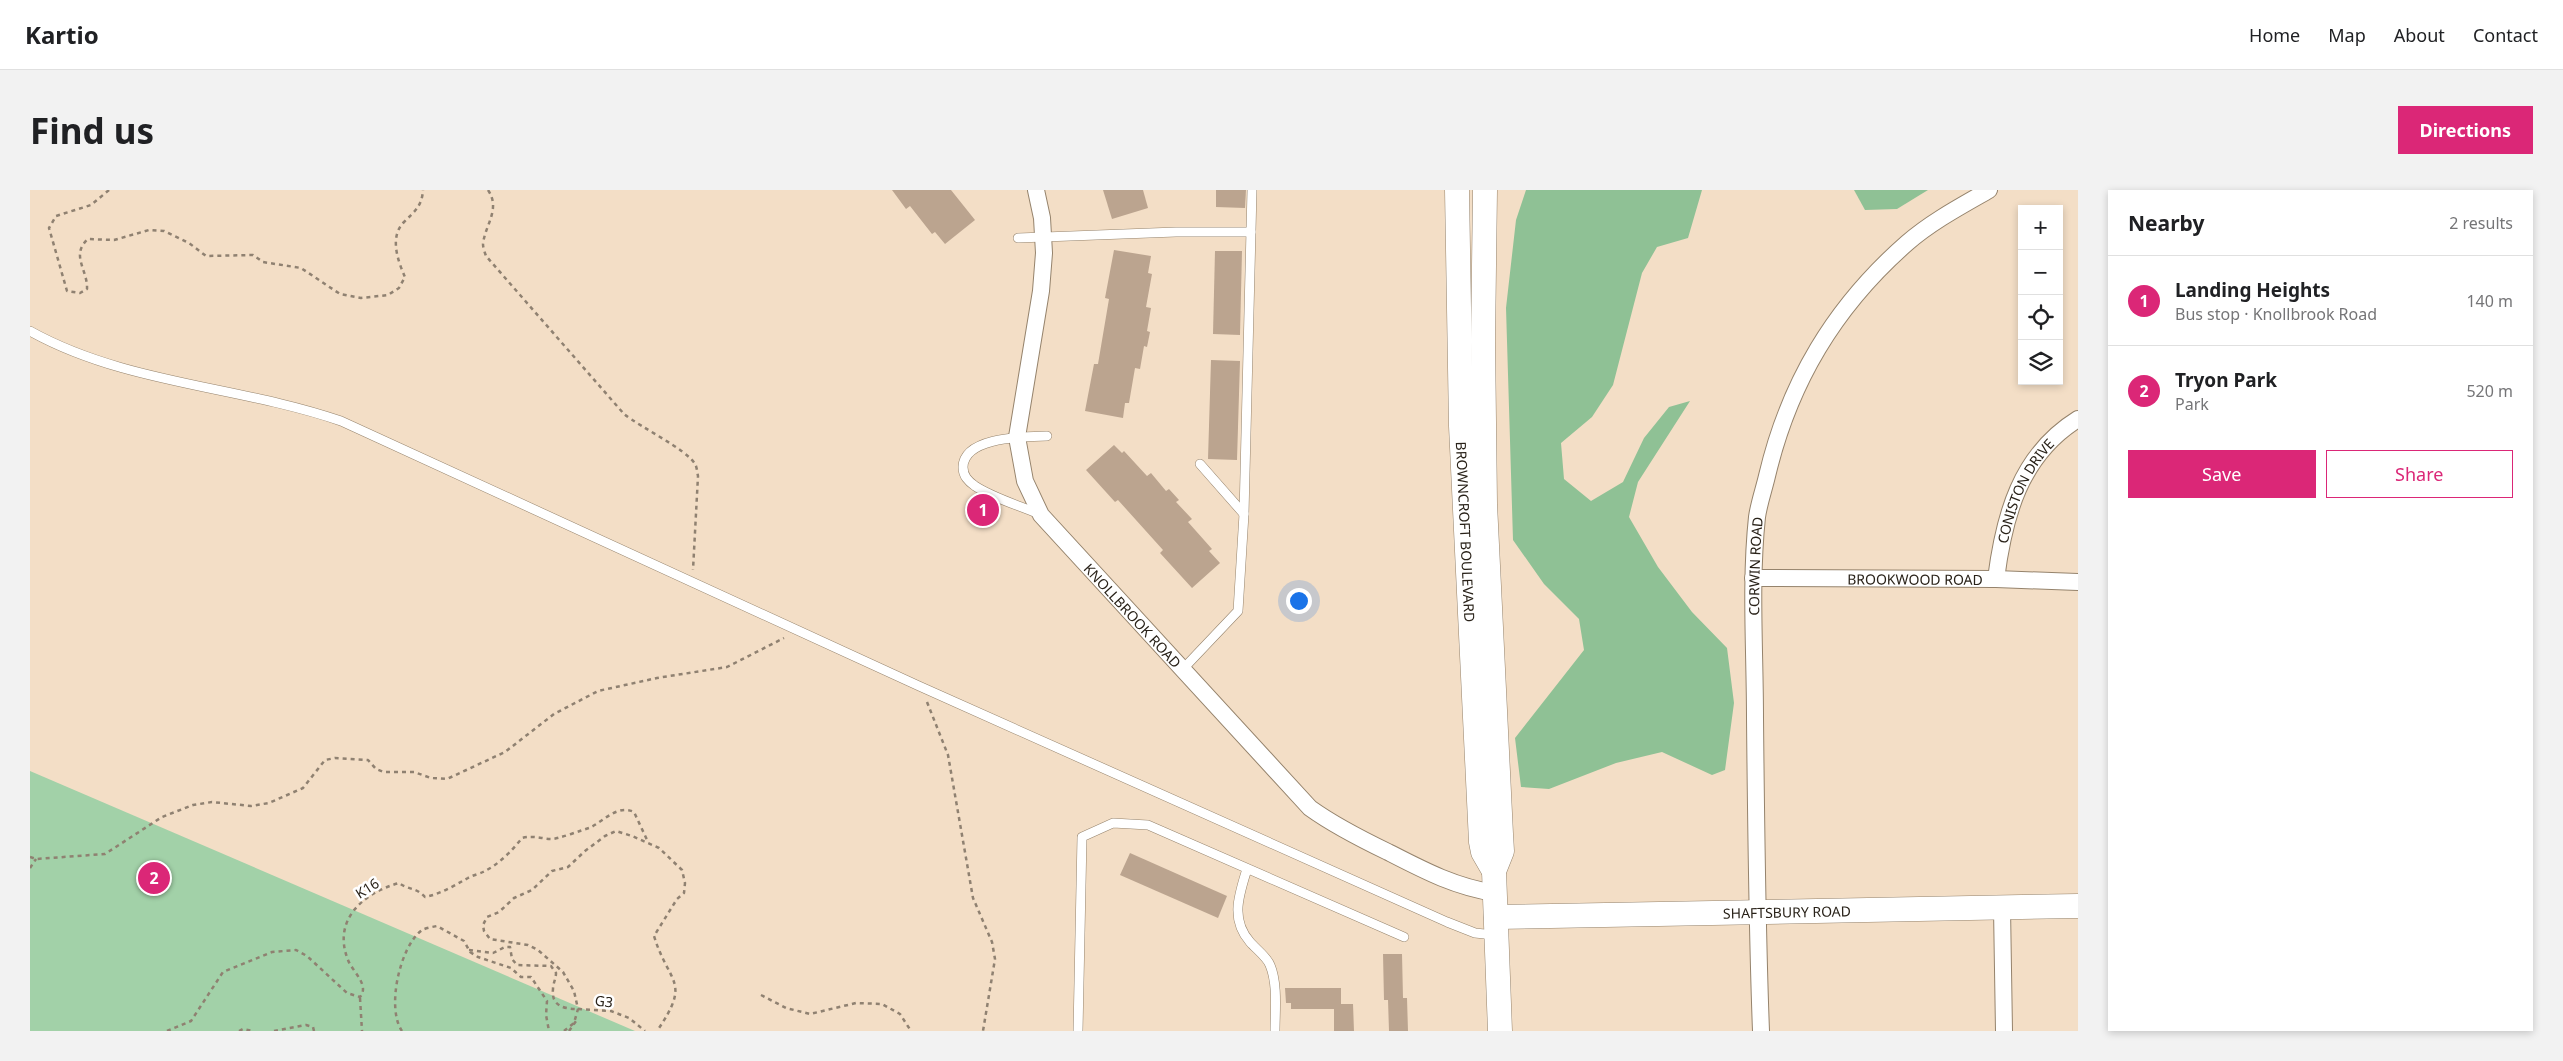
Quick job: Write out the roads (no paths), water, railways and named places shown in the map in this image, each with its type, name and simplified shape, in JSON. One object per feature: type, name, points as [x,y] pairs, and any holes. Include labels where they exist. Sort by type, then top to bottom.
[{"type":"main road","name":"BROWNCROFT BOULEVARD","points":[[1458,190],[1461,426],[1485,729],[1502,851],[1494,882],[1500,1031]]},
{"type":"main road","name":"BROWNCROFT BOULEVARD","points":[[1485,729],[1483,341],[1486,190]]},
{"type":"main road","name":"SHAFTSBURY ROAD","points":[[1497,926],[1757,914],[2078,906]]},
{"type":"street","name":"KNOLLBROOK ROAD","points":[[1036,190],[1044,238],[1041,291],[1017,437],[1025,481],[1041,515],[1303,802],[1341,828],[1441,879],[1469,888],[1494,882]]},
{"type":"street","name":"CORWIN ROAD","points":[[1761,1031],[1757,914],[1753,578],[1758,515],[1774,446],[1793,393],[1816,351],[1839,316],[1870,279],[1908,242],[1950,212],[1989,190]]},
{"type":"street","name":"CONISTON DRIVE","points":[[1996,579],[2001,537],[2009,509],[2023,476],[2047,444],[2078,419]]},
{"type":"street","name":"BROOKWOOD ROAD","points":[[1753,578],[1996,579],[2078,582]]},
{"type":"street","points":[[2002,908],[2004,1031]]},
{"type":"lane","points":[[1182,670],[1238,611],[1244,514],[1252,190]]},
{"type":"lane","points":[[1018,238],[1184,232],[1251,232]]},
{"type":"lane","points":[[30,331],[68,349],[112,364],[299,408],[341,421],[919,686],[1446,922],[1475,933],[1497,926]]},
{"type":"lane","points":[[1041,515],[976,487],[967,479],[963,464],[967,456],[987,442],[998,438],[1047,436]]},
{"type":"lane","points":[[1200,464],[1244,514]]},
{"type":"lane","points":[[1078,1031],[1082,837],[1113,823],[1148,825],[1404,937]]},
{"type":"lane","points":[[1247,869],[1238,899],[1237,920],[1248,940],[1270,964],[1275,989],[1275,1031]]},
{"type":"place","name":"Landing Heights","points":[[983,510]]},
{"type":"place","name":"Tryon Park","points":[[154,878]]}]
